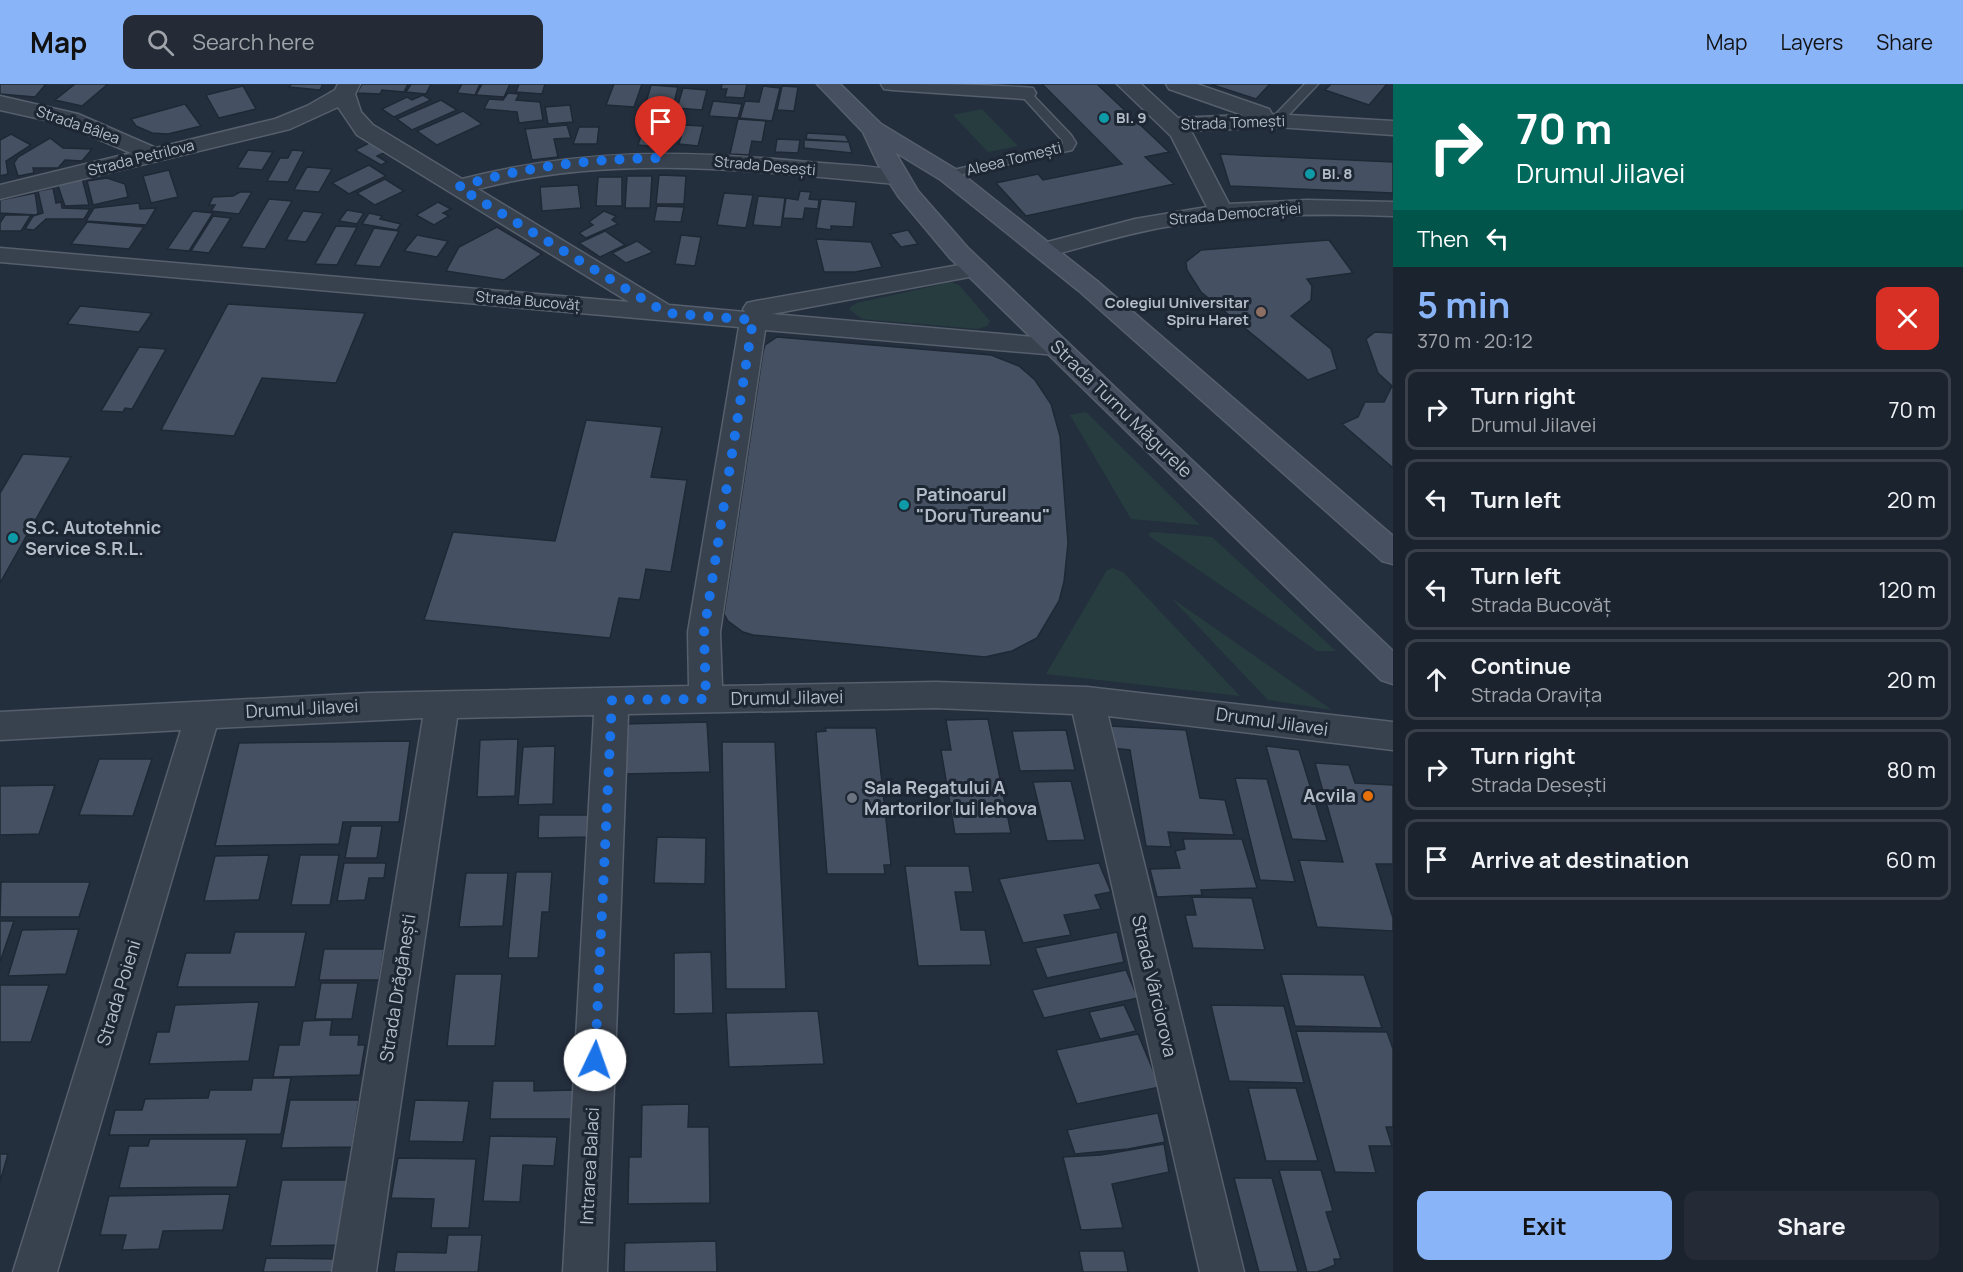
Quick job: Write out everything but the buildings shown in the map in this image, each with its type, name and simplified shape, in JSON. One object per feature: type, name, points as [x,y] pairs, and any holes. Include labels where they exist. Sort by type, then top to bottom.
[{"type":"main road","name":"Strada Turnu Măgurele","points":[[828,84],[873,129],[950,175],[1045,250],[1181,366],[1393,553]]},
{"type":"main road","name":"Strada Turnu Măgurele","points":[[873,129],[895,177],[925,216],[976,269],[1393,671]]},
{"type":"street","points":[[892,84],[1021,88]]},
{"type":"street","points":[[1128,84],[1167,119]]},
{"type":"street","points":[[1180,85],[1277,120]]},
{"type":"street","name":"Strada Tomești","points":[[1167,119],[1180,85]]},
{"type":"street","points":[[347,89],[351,113],[365,130],[666,313]]},
{"type":"street","name":"Strada Petrilova","points":[[0,192],[282,124],[315,111],[347,89]]},
{"type":"street","name":"Strada Bâlea","points":[[0,103],[70,119],[154,155]]},
{"type":"street","name":"Strada Tomești","points":[[1167,119],[1277,120],[1393,128]]},
{"type":"street","name":"Strada Tomești","points":[[1167,119],[1189,146],[1221,212]]},
{"type":"street","name":"Strada Petrilova","points":[[282,124],[365,130]]},
{"type":"street","name":"Strada Desești","points":[[458,187],[541,167],[630,158],[688,159],[895,177]]},
{"type":"street","name":"Strada Democrației","points":[[1045,250],[1144,224],[1221,212],[1298,207],[1393,208]]},
{"type":"street","name":"Strada Bucovăț","points":[[0,255],[1057,347]]},
{"type":"street","points":[[693,315],[741,312],[976,269]]},
{"type":"street","points":[[822,298],[831,327]]},
{"type":"street","points":[[706,699],[704,632],[753,320]]},
{"type":"street","name":"Drumul Jilavei","points":[[0,726],[202,714],[442,704],[936,695],[1087,700],[1186,709],[1352,733],[1393,736]]},
{"type":"street","name":"Intrarea Balaci","points":[[585,1272],[612,700]]},
{"type":"street","name":"Strada Vârciorova","points":[[1087,700],[1222,1272]]},
{"type":"street","name":"Strada Drăgănești","points":[[354,1272],[442,704]]},
{"type":"street","name":"Strada Poieni","points":[[35,1272],[202,714]]},
{"type":"lane","points":[[1277,120],[1312,84]]},
{"type":"lane","name":"Aleea Tomești","points":[[950,175],[1068,147],[1070,142],[1067,138],[1021,88]]},
{"type":"green space","points":[[982,109],[1018,146],[988,152],[953,115]]},
{"type":"green space","points":[[951,282],[959,285],[990,321],[987,326],[977,329],[862,319],[850,310],[850,307],[857,303]]},
{"type":"green space","points":[[1086,412],[1200,525],[1131,519],[1070,415]]},
{"type":"green space","points":[[1149,533],[1212,537],[1336,651],[1317,651],[1149,536]]},
{"type":"green space","points":[[1113,568],[1124,573],[1240,696],[1046,674],[1107,570]]},
{"type":"green space","points":[[1173,599],[1332,710],[1268,700]]},
{"type":"place","name":"Bl. 9","points":[[1104,118]]},
{"type":"place","name":"Bl. 8","points":[[1310,174]]},
{"type":"place","name":"Colegiul Universitar Spiru Haret","points":[[1261,312]]},
{"type":"place","name":"Patinoarul \"Doru Tureanu\"","points":[[904,505]]},
{"type":"place","name":"S.C. Autotehnic Service S.R.L.","points":[[13,538]]},
{"type":"place","name":"Acvila","points":[[1368,796]]},
{"type":"place","name":"Sala Regatului A Martorilor lui Iehova","points":[[852,798]]},
{"type":"route","points":[[595,1060],[612,700],[706,699],[704,632],[753,320],[666,313],[458,187],[495,176],[557,165],[608,159],[661,158]]}]
